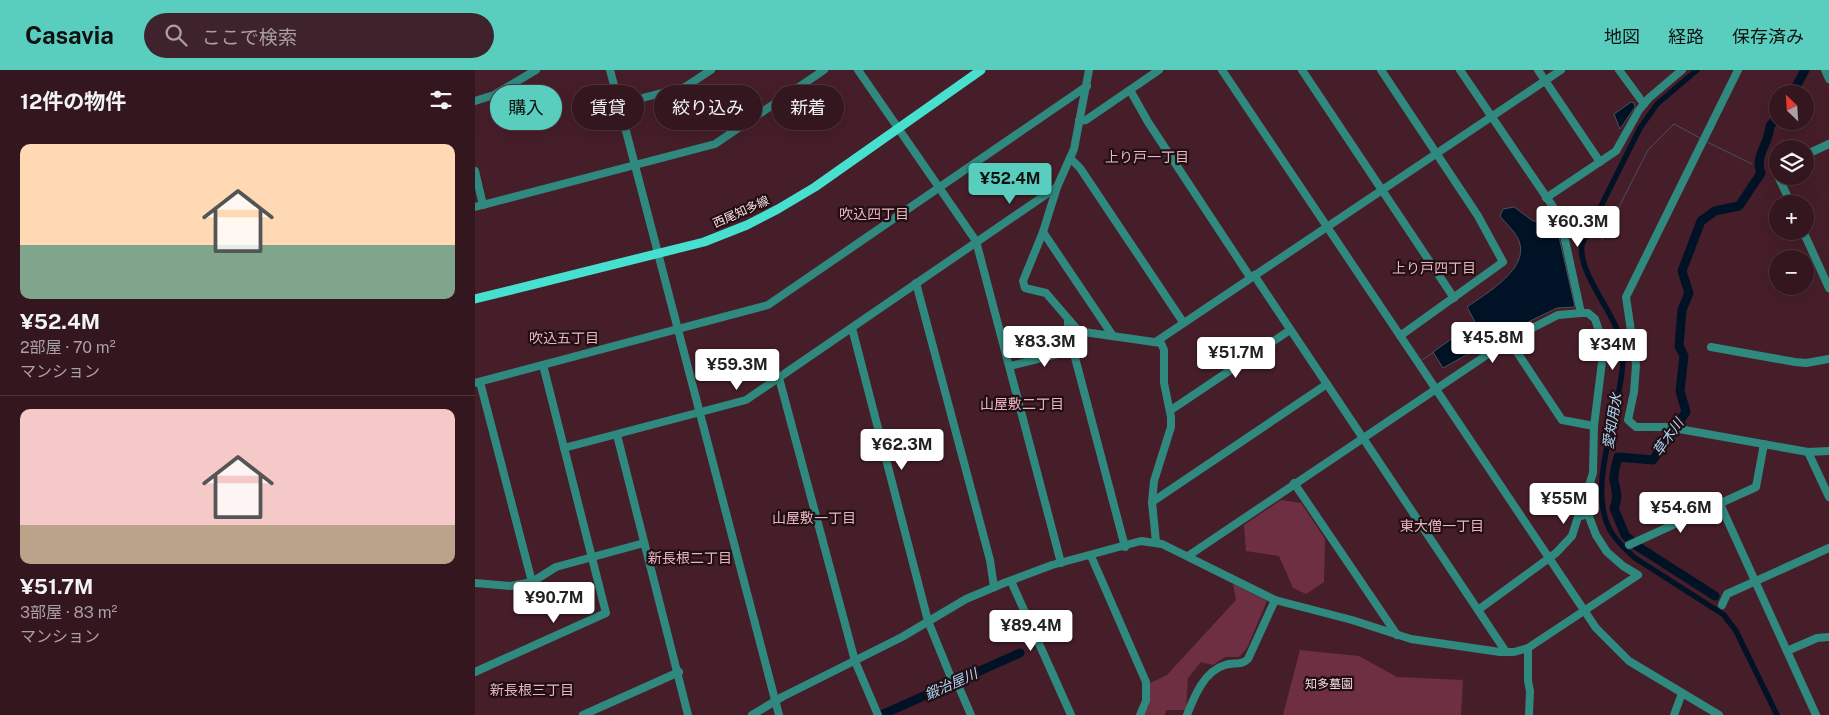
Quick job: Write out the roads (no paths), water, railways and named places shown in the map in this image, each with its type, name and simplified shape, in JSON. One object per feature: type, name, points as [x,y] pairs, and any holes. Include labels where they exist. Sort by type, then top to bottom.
[{"type":"main road","name":"西尾知多線","points":[[475,299],[704,242],[779,209],[815,187],[981,70]]},
{"type":"street","points":[[475,101],[494,95],[536,70]]},
{"type":"street","points":[[610,70],[614,85]]},
{"type":"street","points":[[644,98],[685,87],[711,70]]},
{"type":"street","points":[[475,171],[479,206],[715,144],[824,70]]},
{"type":"street","points":[[858,70],[976,241],[1061,563]]},
{"type":"street","points":[[1089,70],[1070,158],[1057,187],[1043,232],[1023,281],[1025,288],[1046,293],[1068,322],[1084,332],[1161,343],[1164,350],[1164,383],[1171,410],[1171,427],[1154,481],[1152,502],[1156,542]]},
{"type":"street","points":[[1079,121],[1086,120],[1159,70]]},
{"type":"street","points":[[1222,70],[1585,612],[1618,652],[1650,674],[1719,715]]},
{"type":"street","points":[[1302,70],[1454,298]]},
{"type":"street","points":[[1381,70],[1478,216],[1503,262],[1400,336]]},
{"type":"street","points":[[1460,70],[1559,217],[1581,313]]},
{"type":"street","points":[[1538,70],[1600,162]]},
{"type":"street","points":[[1157,341],[1561,70]]},
{"type":"street","points":[[1619,70],[1644,104]]},
{"type":"street","points":[[1546,198],[1616,151],[1644,104],[1682,70]]},
{"type":"street","points":[[1628,420],[1634,392],[1636,365],[1626,297],[1738,70]]},
{"type":"street","points":[[1825,70],[1829,79]]},
{"type":"street","points":[[532,582],[477,382],[768,305],[1087,86]]},
{"type":"street","points":[[1130,90],[1148,122],[1363,437],[1506,652]]},
{"type":"street","points":[[626,130],[698,412],[779,715]]},
{"type":"street","points":[[1814,151],[1829,144]]},
{"type":"street","points":[[1070,158],[1080,168],[1183,322]]},
{"type":"street","points":[[564,448],[746,400],[1057,187]]},
{"type":"street","points":[[1043,232],[1113,336]]},
{"type":"street","points":[[1807,240],[1829,288]]},
{"type":"street","points":[[1821,269],[1829,266]]},
{"type":"street","points":[[916,283],[990,560],[994,587]]},
{"type":"street","points":[[752,715],[774,701],[855,661],[966,599],[1061,563],[1125,547],[1141,541],[1156,542],[1188,556],[1275,600],[1353,620],[1397,635],[1506,652],[1528,648],[1585,612],[1638,575],[1623,566],[1607,552],[1596,535],[1588,514],[1587,492],[1593,473],[1594,426],[1604,346],[1595,319],[1588,313],[1558,315],[1509,340],[1188,556]]},
{"type":"street","points":[[1068,322],[1068,331],[1125,547]]},
{"type":"street","points":[[852,328],[928,621],[971,715]]},
{"type":"street","points":[[1171,410],[1290,330]]},
{"type":"street","points":[[1509,340],[1562,420],[1594,426]]},
{"type":"street","points":[[1711,347],[1795,362],[1806,363],[1829,359]]},
{"type":"street","points":[[1010,366],[1073,350]]},
{"type":"street","points":[[475,672],[606,613],[543,365]]},
{"type":"street","points":[[779,378],[855,661],[878,715]]},
{"type":"street","points":[[1152,502],[1327,384]]},
{"type":"street","points":[[1618,418],[1628,420],[1636,427],[1668,427],[1808,452],[1829,451]]},
{"type":"street","points":[[617,434],[679,672],[688,715]]},
{"type":"street","points":[[1629,545],[1756,487],[1764,444]]},
{"type":"street","points":[[1808,452],[1829,498]]},
{"type":"street","points":[[1294,483],[1397,635]]},
{"type":"street","points":[[1720,504],[1816,715]]},
{"type":"street","points":[[1478,610],[1550,558],[1572,536],[1577,517],[1588,514]]},
{"type":"street","points":[[475,582],[511,586],[532,582],[556,567],[644,542]]},
{"type":"street","points":[[1722,605],[1727,594],[1829,548]]},
{"type":"street","points":[[1091,556],[1146,682],[1146,701],[1140,715]]},
{"type":"street","points":[[1011,581],[1071,715]]},
{"type":"street","points":[[1187,715],[1199,688],[1221,666],[1240,664],[1248,660],[1275,600]]},
{"type":"street","points":[[1787,651],[1817,638],[1829,637]]},
{"type":"street","points":[[1528,648],[1528,681],[1531,691],[1529,715]]},
{"type":"street","points":[[583,715],[679,672]]},
{"type":"street","points":[[1674,715],[1682,693]]},
{"type":"water","points":[[1631,102],[1634,103],[1635,107],[1620,129],[1614,114]]},
{"type":"water","points":[[1514,207],[1533,221],[1550,221],[1551,217],[1555,219],[1575,307],[1557,308],[1524,324],[1516,323],[1500,332],[1501,339],[1486,344],[1443,368],[1433,352],[1475,322],[1467,307],[1504,280],[1518,261],[1521,251],[1518,238],[1500,216],[1503,209]]},
{"type":"waterway","name":"愛知用水","points":[[1697,70],[1657,104],[1640,128],[1582,244],[1582,257],[1586,270],[1615,326],[1621,340],[1623,353],[1622,374],[1603,467],[1603,511],[1612,534],[1635,558],[1724,615],[1736,631],[1777,715]]},
{"type":"waterway","name":"草木川","points":[[1797,85],[1805,70]]},
{"type":"waterway","points":[[1602,240],[1648,150],[1674,124],[1700,138]]},
{"type":"waterway","name":"草木川","points":[[1715,596],[1637,546],[1625,535],[1614,508],[1617,497],[1614,472],[1618,457],[1653,460],[1686,412],[1680,391],[1684,356],[1679,346],[1682,310],[1689,293],[1682,271],[1701,221],[1715,211],[1739,206],[1761,173],[1759,161],[1769,130]]},
{"type":"waterway","points":[[1707,142],[1752,164]]},
{"type":"waterway","points":[[1566,222],[1579,227]]},
{"type":"waterway","points":[[1422,360],[1434,352]]},
{"type":"waterway","name":"鍛治屋川","points":[[881,715],[1020,653]]},
{"type":"district","name":"上り戸一丁目","points":[[1147,157]]},
{"type":"district","name":"吹込四丁目","points":[[874,214]]},
{"type":"district","name":"上り戸四丁目","points":[[1434,268]]},
{"type":"district","name":"吹込五丁目","points":[[564,338]]},
{"type":"district","name":"山屋敷二丁目","points":[[1022,404]]},
{"type":"district","name":"山屋敷一丁目","points":[[814,518]]},
{"type":"district","name":"東大僧一丁目","points":[[1442,526]]},
{"type":"district","name":"新長根二丁目","points":[[690,558]]},
{"type":"district","name":"新長根三丁目","points":[[532,690]]},
{"type":"park label","name":"知多墓園","points":[[1329,684]]}]
